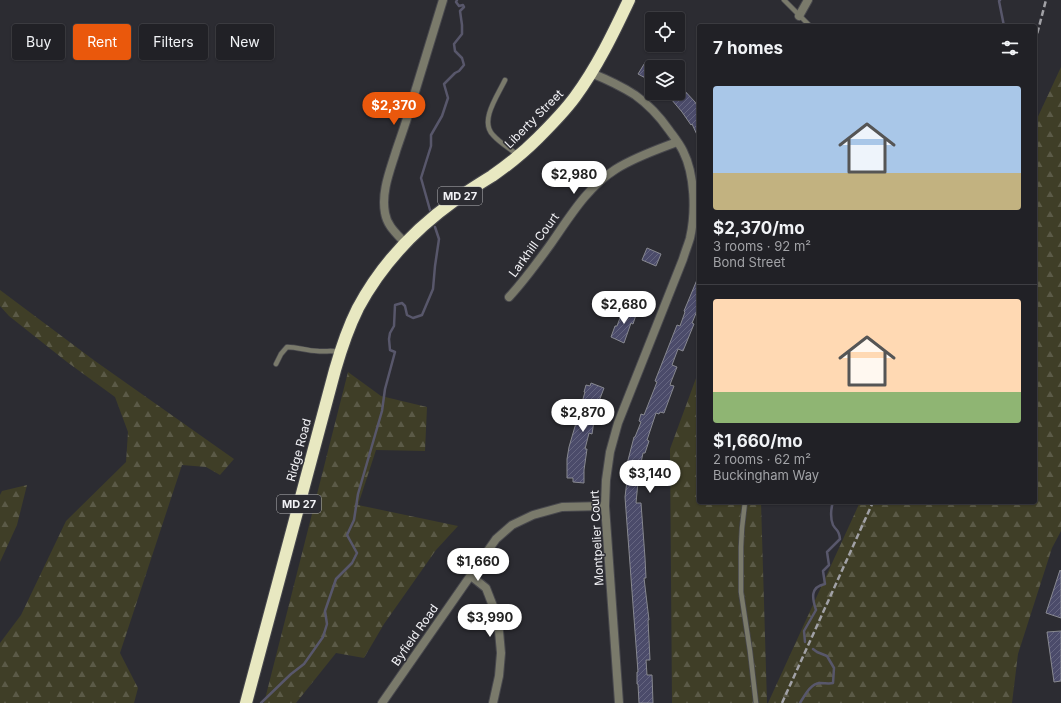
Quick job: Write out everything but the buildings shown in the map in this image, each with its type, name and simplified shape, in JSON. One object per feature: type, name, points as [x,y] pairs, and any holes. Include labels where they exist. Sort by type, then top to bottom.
[{"type":"highway","name":"Liberty Street","points":[[406,242],[436,214],[454,200],[519,156],[559,116],[574,98],[591,73],[629,0]]},
{"type":"highway","name":"Ridge Road","points":[[246,703],[340,352],[351,323],[365,296],[386,266],[406,242]]},
{"type":"street","points":[[406,242],[392,229],[387,220],[384,202],[385,190],[419,81],[442,0]]},
{"type":"street","points":[[800,16],[808,0]]},
{"type":"street","name":"Montpelier Court","points":[[591,73],[623,88],[642,100],[661,119],[683,152],[693,190],[690,239],[618,423],[610,452],[606,480],[605,506],[619,703]]},
{"type":"street","name":"Larkhill Court","points":[[509,298],[528,276],[572,213],[599,181],[615,169],[634,158],[677,142]]},
{"type":"street","name":"Byfield Road","points":[[382,703],[496,540],[512,525],[533,515],[562,507],[605,506]]},
{"type":"street","points":[[471,576],[486,588],[500,631],[501,653],[499,676],[493,703]]},
{"type":"lane","points":[[784,0],[808,24]]},
{"type":"lane","points":[[505,80],[488,116],[489,130],[492,135],[519,156]]},
{"type":"lane","points":[[276,364],[281,354],[287,348],[296,347],[319,352],[334,350],[340,352]]},
{"type":"lane","points":[[745,504],[741,548],[741,592],[756,703]]},
{"type":"green space","points":[[1061,67],[1061,531],[1052,548],[1018,654],[1012,703],[768,703],[859,504],[1037,504],[1037,119]]},
{"type":"green space","points":[[0,290],[95,361],[234,459],[220,475],[206,467],[182,465],[120,653],[138,688],[134,703],[0,703],[0,643],[21,615],[66,521],[126,462],[128,432],[115,397],[67,362],[9,316],[0,306]]},
{"type":"green space","points":[[348,372],[381,396],[427,407],[425,451],[376,450],[358,505],[458,526],[436,550],[384,624],[364,658],[336,653],[296,703],[264,703]]},
{"type":"green space","points":[[697,375],[697,504],[761,504],[767,703],[672,703],[670,449]]},
{"type":"green space","points":[[27,485],[17,525],[0,562],[0,495],[2,491]]},
{"type":"waterway","points":[[430,210],[421,178],[431,146],[431,135],[442,116],[448,98],[444,84],[464,65],[462,58],[455,51],[454,44],[462,34],[460,11],[464,7],[463,5],[459,6],[456,2],[457,0]]},
{"type":"waterway","points":[[1000,0],[1004,24]]},
{"type":"waterway","points":[[261,703],[291,674],[304,664],[323,637],[327,624],[325,611],[336,579],[352,563],[357,553],[347,535],[354,520],[358,494],[382,411],[385,389],[395,352],[390,350],[389,339],[390,333],[394,326],[395,305],[402,303],[405,306],[407,315],[413,318],[422,315],[433,289],[439,239],[435,227]]},
{"type":"waterway","points":[[805,642],[804,631],[816,610],[813,594],[820,585],[825,584],[823,571],[829,565],[827,552],[840,539],[831,519],[832,504]]},
{"type":"waterway","points":[[800,703],[813,685],[820,683],[833,683],[834,668],[827,656],[813,649]]},
{"type":"railway","points":[[1037,34],[1046,0]]},
{"type":"railway","points":[[782,703],[872,504]]}]
